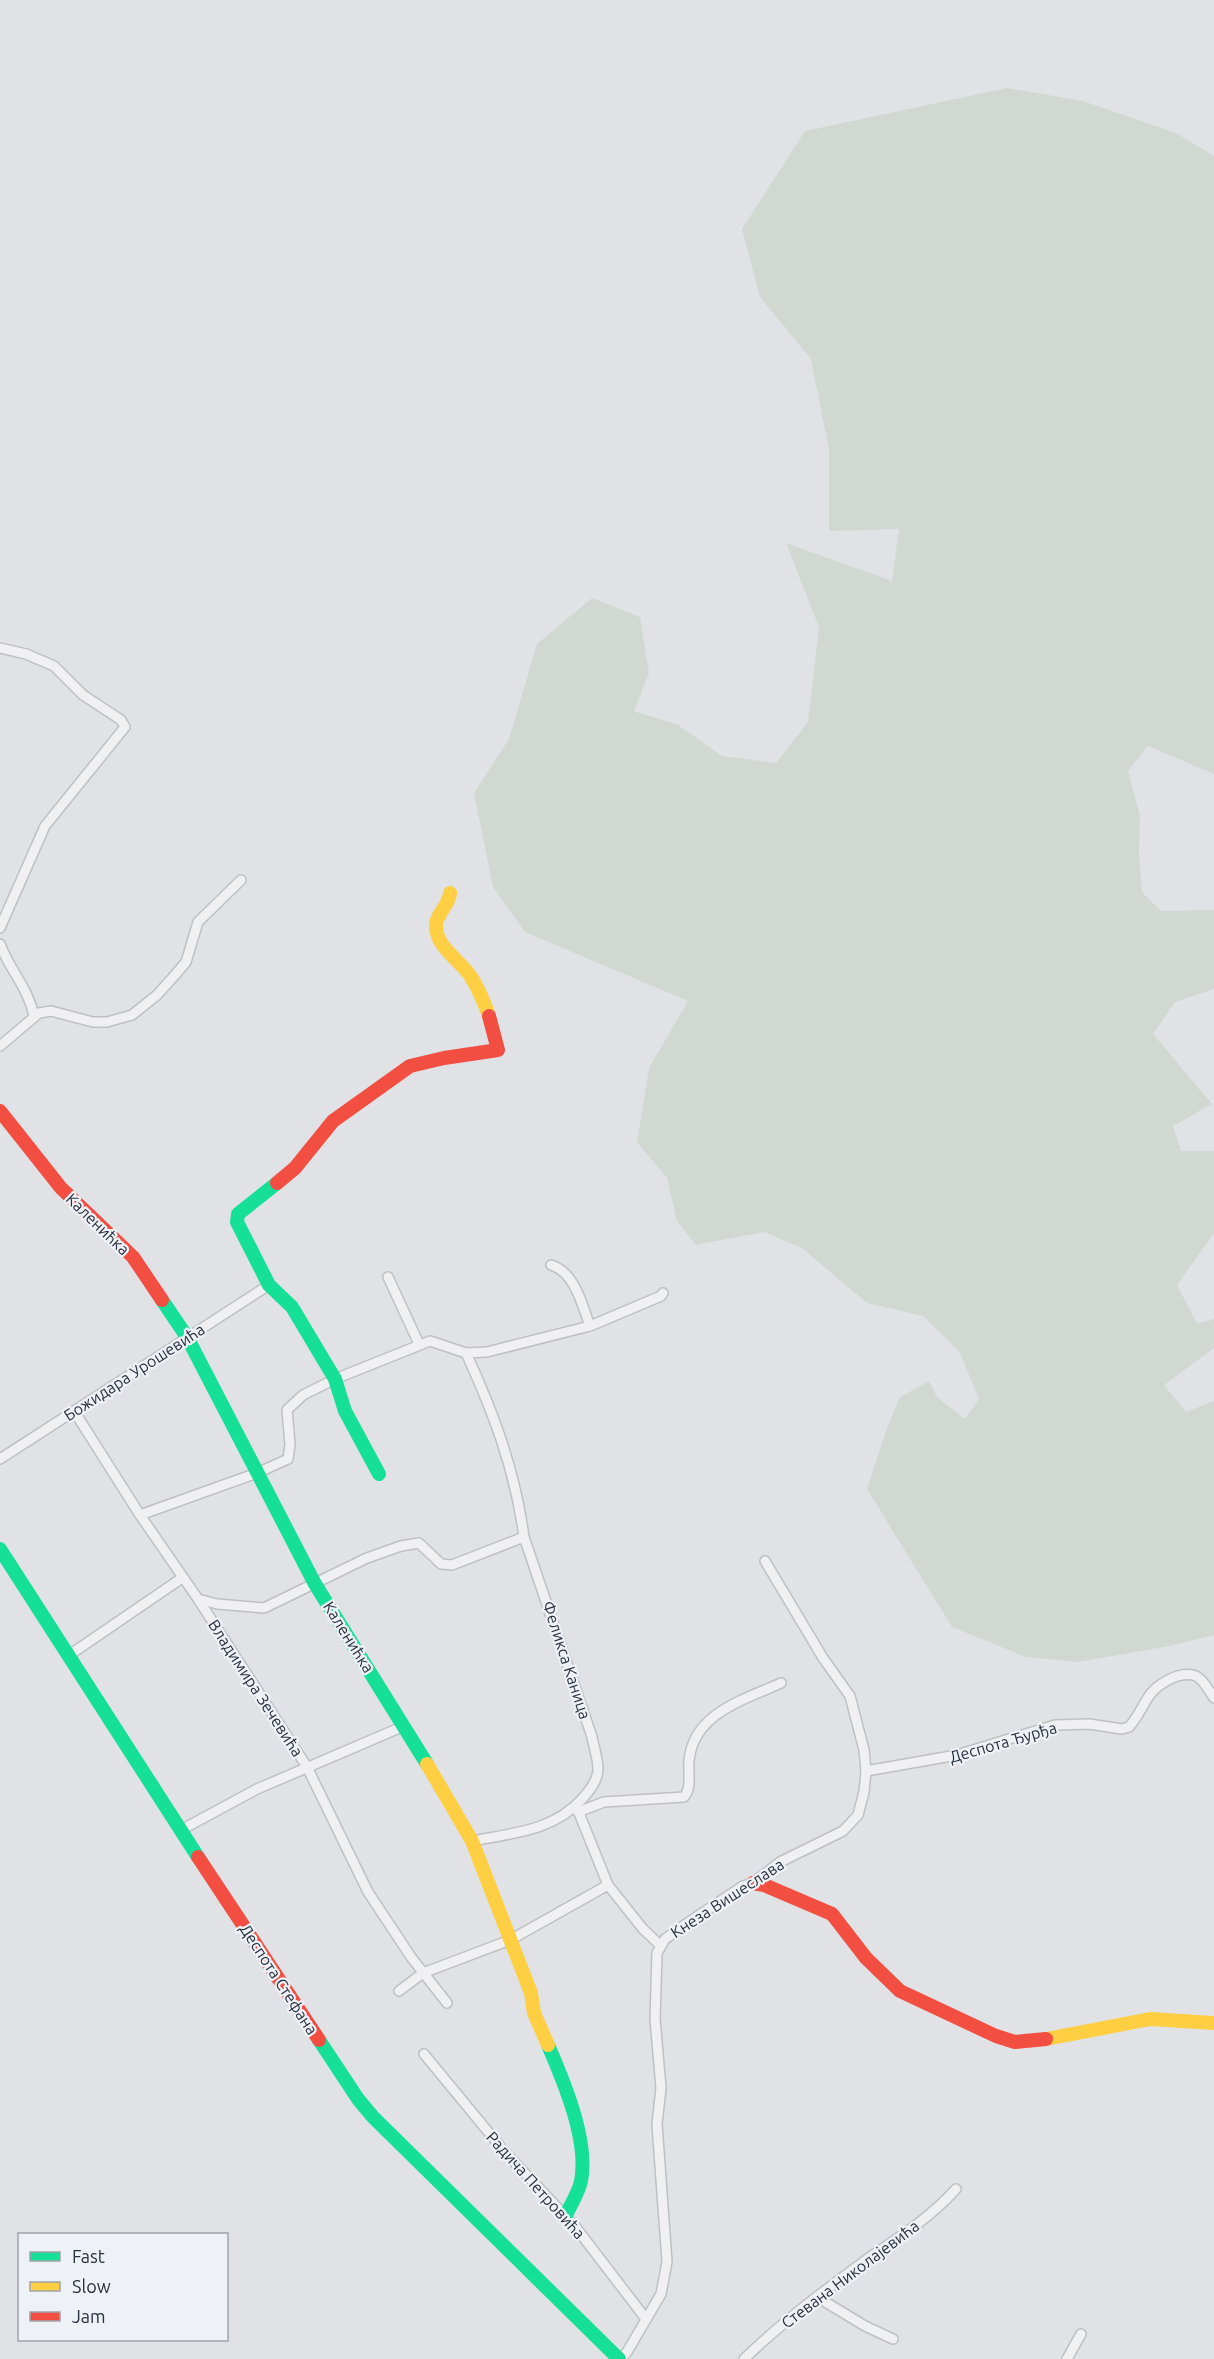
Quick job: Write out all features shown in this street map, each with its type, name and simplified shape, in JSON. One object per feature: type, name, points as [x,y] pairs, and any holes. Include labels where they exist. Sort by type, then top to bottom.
[{"type":"street","points":[[0,648],[26,654],[54,666],[83,695],[122,720],[125,728],[45,826],[0,928]]},
{"type":"street","points":[[0,1046],[34,1016],[51,1011],[93,1022],[107,1022],[132,1015],[157,995],[186,962],[198,922],[241,880]]},
{"type":"street","points":[[379,1474],[345,1411],[335,1379],[292,1307],[269,1285],[237,1222],[238,1214],[295,1168],[333,1121],[410,1066],[498,1050],[490,1019],[471,977],[444,944],[436,930],[436,922],[450,900],[450,893]]},
{"type":"street","points":[[0,944],[29,996],[34,1016]]},
{"type":"street","name":"Каленићка","points":[[0,1111],[61,1188],[133,1257],[187,1337],[315,1584],[404,1726],[472,1841],[531,1993],[534,2013],[543,2039],[566,2086],[581,2146],[583,2165],[581,2182],[566,2215]]},
{"type":"street","points":[[551,1265],[566,1272],[590,1326]]},
{"type":"street","points":[[388,1277],[419,1344]]},
{"type":"street","name":"Божидара Урошевића","points":[[0,1459],[269,1285]]},
{"type":"street","points":[[140,1515],[257,1473],[288,1459],[290,1444],[287,1410],[303,1395],[335,1379],[430,1341],[466,1353],[487,1352],[590,1326],[661,1296],[663,1293]]},
{"type":"street","name":"Феликса Каница","points":[[466,1353],[487,1398],[508,1459],[520,1505],[525,1537],[592,1737],[598,1770],[595,1782],[577,1809]]},
{"type":"street","name":"Владимира Зечевића","points":[[74,1411],[307,1767],[368,1892],[423,1973],[447,2003]]},
{"type":"street","points":[[198,1599],[217,1604],[264,1608],[368,1558],[401,1546],[419,1543],[441,1564],[452,1565],[525,1537]]},
{"type":"street","name":"Деспота Стефана","points":[[0,1549],[181,1830],[365,2108],[620,2359]]},
{"type":"street","name":"Кнеза Вишеслава","points":[[620,2359],[627,2352],[661,2294],[667,2262],[657,2124],[661,2088],[655,1963],[661,1946],[665,1939],[678,1929],[743,1887],[753,1883],[780,1862],[843,1832],[858,1815],[866,1772],[864,1750],[850,1696],[765,1561]]},
{"type":"street","points":[[68,1656],[182,1578]]},
{"type":"street","name":"Деспота Ђурђа","points":[[866,1772],[957,1755],[1055,1725],[1089,1724],[1122,1729],[1129,1727],[1156,1688],[1184,1675],[1196,1676],[1214,1698]]},
{"type":"street","points":[[472,1841],[537,1829],[577,1809],[604,1802],[684,1797],[688,1791],[692,1746],[700,1730],[730,1705],[781,1683]]},
{"type":"street","points":[[181,1830],[257,1789],[404,1726]]},
{"type":"street","points":[[577,1809],[608,1885],[661,1946]]},
{"type":"street","points":[[753,1883],[764,1885],[832,1914],[866,1958],[900,1991],[996,2036],[1015,2042],[1063,2037],[1150,2019],[1214,2023]]},
{"type":"street","points":[[399,1991],[423,1973],[510,1940],[608,1885]]},
{"type":"street","name":"Радича Петровића","points":[[424,2054],[504,2151],[566,2215],[646,2319]]},
{"type":"street","name":"Стевана Николајевића","points":[[744,2359],[780,2326],[817,2297],[919,2223],[956,2189]]},
{"type":"street","points":[[817,2297],[865,2326],[893,2338]]},
{"type":"street","points":[[1067,2359],[1081,2334]]},
{"type":"shaded area","points":[[1007,88],[1083,101],[1176,133],[1214,156],[1214,774],[1148,746],[1128,771],[1140,816],[1139,853],[1142,892],[1161,911],[1214,910],[1214,989],[1175,1002],[1153,1034],[1212,1104],[1173,1126],[1181,1151],[1214,1151],[1214,1233],[1177,1285],[1197,1324],[1214,1319],[1214,1348],[1164,1385],[1186,1412],[1214,1401],[1214,1635],[1169,1646],[1078,1662],[1026,1657],[952,1627],[867,1489],[900,1397],[929,1381],[937,1397],[965,1419],[979,1399],[959,1351],[923,1316],[867,1303],[802,1248],[764,1232],[696,1245],[677,1221],[667,1178],[637,1142],[649,1068],[688,1001],[525,932],[493,887],[474,793],[509,739],[537,644],[592,598],[640,617],[649,673],[634,711],[678,725],[722,756],[776,763],[808,722],[819,627],[786,543],[892,581],[899,529],[829,531],[829,450],[811,359],[760,297],[742,229],[805,131]]},
{"type":"traffic: fast","points":[[277,1183],[238,1214],[237,1222],[269,1285],[292,1307],[335,1379],[345,1411],[379,1474]]},
{"type":"traffic: fast","points":[[162,1300],[187,1337],[315,1584],[427,1764]]},
{"type":"traffic: fast","points":[[0,1549],[198,1857]]},
{"type":"traffic: fast","points":[[319,2040],[358,2099],[373,2117],[619,2359]]},
{"type":"traffic: fast","points":[[548,2045],[574,2112],[583,2165],[577,2194],[566,2215]]},
{"type":"traffic: slow","points":[[450,893],[436,923],[437,934],[445,948],[471,977],[489,1016]]},
{"type":"traffic: slow","points":[[427,1764],[472,1841],[531,1993],[534,2013],[548,2045]]},
{"type":"traffic: slow","points":[[1046,2039],[1150,2019],[1214,2023]]},
{"type":"traffic: jam","points":[[277,1183],[295,1168],[333,1121],[410,1066],[498,1050],[489,1016]]},
{"type":"traffic: jam","points":[[0,1111],[61,1188],[133,1257],[162,1300]]},
{"type":"traffic: jam","points":[[198,1857],[319,2040]]},
{"type":"traffic: jam","points":[[753,1883],[764,1885],[832,1914],[866,1958],[900,1991],[996,2036],[1015,2042],[1046,2039]]}]
